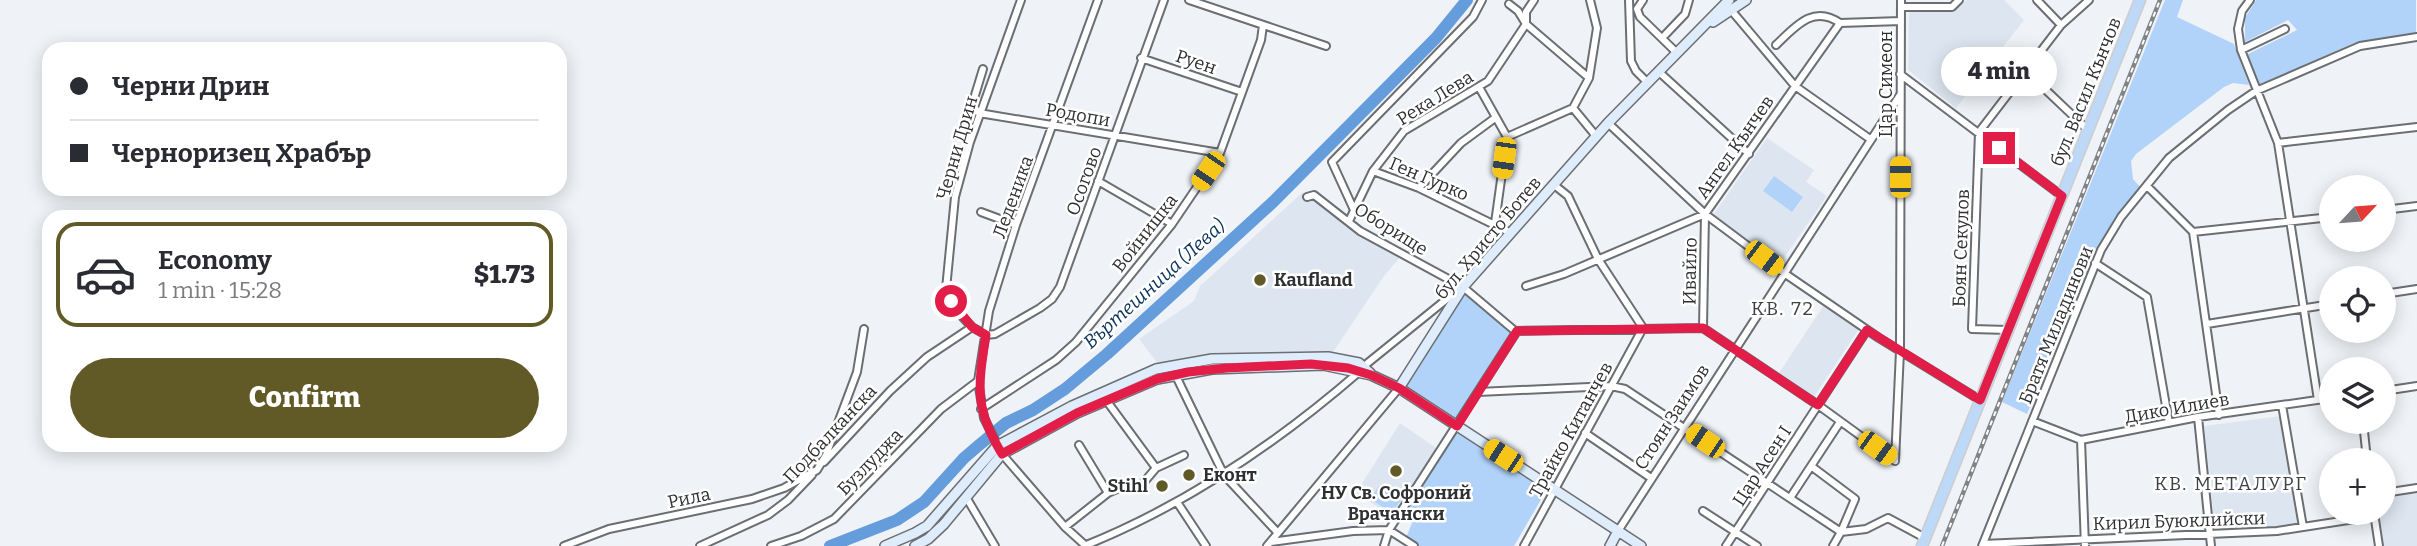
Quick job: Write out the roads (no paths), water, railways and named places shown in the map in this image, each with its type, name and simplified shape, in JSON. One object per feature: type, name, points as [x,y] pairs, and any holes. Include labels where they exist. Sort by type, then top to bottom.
[{"type":"main road","name":"бул. Васил Кънчов","points":[[1924,542],[2140,0]]},
{"type":"street","name":"Черни Дрин","points":[[986,335],[972,327],[958,312],[946,289],[955,197],[979,113],[1021,0]]},
{"type":"street","name":"Леденика","points":[[1085,546],[1065,527],[998,446],[981,409],[978,382],[989,311],[1016,225],[1098,0]]},
{"type":"street","name":"Осогово","points":[[986,335],[995,334],[1052,299],[1060,287],[1164,0]]},
{"type":"street","points":[[1189,0],[1326,46]]},
{"type":"street","points":[[1354,210],[1332,162],[1473,17],[1482,0]]},
{"type":"street","name":"Река Лева","points":[[1349,221],[1373,172],[1404,131],[1489,81],[1526,24],[1526,12],[1534,0]]},
{"type":"street","points":[[1507,137],[1573,108],[1590,78],[1597,28],[1590,0]]},
{"type":"street","points":[[1629,0],[1631,61],[1647,82]]},
{"type":"street","points":[[1643,0],[1637,9],[1640,17],[1677,53]]},
{"type":"street","points":[[1665,34],[1686,12],[1689,0]]},
{"type":"street","name":"бул. Христо Ботев","points":[[1269,544],[1399,388],[1463,287],[1608,123],[1729,0]]},
{"type":"street","name":"бул. Христо Ботев","points":[[1700,30],[1746,0]]},
{"type":"street","points":[[1901,4],[1952,7],[1959,0]]},
{"type":"street","points":[[2037,0],[2061,24]]},
{"type":"street","points":[[1979,132],[2061,24],[2089,0]]},
{"type":"street","points":[[2250,0],[2242,11],[2238,29],[2241,50],[2278,143],[2318,400]]},
{"type":"street","points":[[1508,4],[1518,11],[1526,24],[1590,78]]},
{"type":"street","name":"Цар Симеон","points":[[1840,422],[1895,461],[1900,351],[1901,4]]},
{"type":"street","points":[[1731,10],[1795,86],[1870,138]]},
{"type":"street","points":[[1776,45],[1798,24],[1810,18],[1831,16],[1840,23],[1901,21]]},
{"type":"street","name":"Ангел Кънчев","points":[[1526,286],[1564,274],[1705,214],[1840,23]]},
{"type":"street","name":"Войнишка","points":[[981,409],[1056,360],[1076,342],[1172,224],[1220,153],[1261,40],[1263,25]]},
{"type":"street","points":[[2241,50],[2284,29]]},
{"type":"street","name":"Братя Миладинови","points":[[1983,545],[2095,263],[2121,217],[2169,158],[2256,91],[2360,46],[2417,37]]},
{"type":"street","points":[[2007,52],[2088,130]]},
{"type":"street","name":"Руен","points":[[1141,58],[1242,93]]},
{"type":"street","points":[[979,113],[972,105],[972,98],[983,69]]},
{"type":"street","points":[[1658,71],[1749,154]]},
{"type":"street","points":[[1900,74],[2062,196]]},
{"type":"street","points":[[1479,87],[1507,137],[1495,223]]},
{"type":"street","name":"Стоян Заимов","points":[[1610,546],[1651,478],[1900,95]]},
{"type":"street","points":[[1573,108],[1596,136]]},
{"type":"street","name":"Родопи","points":[[979,113],[1220,153]]},
{"type":"street","points":[[1419,188],[1461,143],[1494,118]]},
{"type":"street","points":[[1608,123],[1705,214],[1784,273],[1867,330],[1980,400]]},
{"type":"street","points":[[2278,143],[2417,127]]},
{"type":"street","name":"Боян Секулов","points":[[1979,132],[1972,329],[2008,330]]},
{"type":"street","name":"Ген Гурко","points":[[1373,172],[1419,188],[1511,233]]},
{"type":"street","points":[[1098,181],[1172,224]]},
{"type":"street","points":[[1553,184],[1571,201],[1598,259],[1643,328]]},
{"type":"street","points":[[2147,186],[2193,232],[2218,415]]},
{"type":"street","name":"Оборище","points":[[1307,197],[1314,195],[1322,199],[1360,231],[1463,287],[1517,331]]},
{"type":"street","points":[[2396,209],[2417,206]]},
{"type":"street","points":[[981,212],[1016,225]]},
{"type":"street","name":"Ивайло","points":[[1703,328],[1705,214]]},
{"type":"street","points":[[2193,232],[2319,218]]},
{"type":"street","points":[[2095,263],[2147,297],[2169,424]]},
{"type":"street","points":[[1085,546],[1151,517],[1223,475],[1298,423],[1463,287]]},
{"type":"street","points":[[2396,293],[2417,289]]},
{"type":"street","points":[[2207,324],[2319,306]]},
{"type":"street","name":"Подбалканска","points":[[700,546],[768,515],[788,500],[899,382],[927,357],[972,327]]},
{"type":"street","name":"Трайко Китанчев","points":[[1524,546],[1643,328]]},
{"type":"street","points":[[1384,546],[1389,530],[1517,331],[1703,328],[1840,422],[1790,498]]},
{"type":"street","points":[[817,470],[826,455],[857,372],[864,329]]},
{"type":"street","name":"Цар Асен I","points":[[1726,546],[1867,330]]},
{"type":"street","points":[[885,546],[927,526],[998,446],[1072,406],[1156,369],[1226,358],[1328,357],[1353,361],[1371,375],[1399,388],[1642,546]]},
{"type":"street","points":[[915,546],[928,539],[944,524],[966,497],[998,446],[1107,400],[1175,374],[1227,368],[1311,364],[1362,369]]},
{"type":"street","points":[[1175,374],[1223,475],[1278,533]]},
{"type":"street","name":"Бузлуджа","points":[[771,546],[801,536],[834,519],[941,409],[978,382]]},
{"type":"street","points":[[1478,392],[1611,386],[1625,389],[1842,532],[1866,529],[1888,518],[1924,542]]},
{"type":"street","points":[[2396,389],[2417,386]]},
{"type":"street","points":[[1107,400],[1156,468]]},
{"type":"street","name":"Дико Илиев","points":[[2081,440],[2198,418],[2318,400]]},
{"type":"street","points":[[2282,405],[2303,527]]},
{"type":"street","points":[[2198,418],[2211,546]]},
{"type":"street","points":[[2032,421],[2081,440],[2085,542]]},
{"type":"street","points":[[1585,433],[1651,478]]},
{"type":"street","points":[[1079,445],[1108,493]]},
{"type":"street","points":[[1065,527],[1108,493],[1124,486],[1139,488],[1156,468],[1184,455]]},
{"type":"street","points":[[1811,466],[1855,499],[1842,532],[1833,546]]},
{"type":"street","name":"Рила","points":[[564,546],[609,529],[752,499],[784,488],[817,470]]},
{"type":"street","points":[[2396,491],[2417,488]]},
{"type":"street","points":[[966,497],[995,546]]},
{"type":"street","points":[[1177,502],[1206,546]]},
{"type":"street","points":[[1703,511],[1757,546]]},
{"type":"street","name":"Кирил Буюклийски","points":[[1983,545],[2277,531],[2319,524]]},
{"type":"street","points":[[2376,525],[2379,546]]},
{"type":"street","points":[[1269,544],[1353,531],[1389,530],[1414,546]]},
{"type":"waterway","name":"Въртешница (Лева)","points":[[830,546],[897,520],[924,502],[964,458],[1006,423],[1033,410],[1065,389],[1107,354],[1273,202],[1436,38],[1467,0]]},
{"type":"railway","points":[[1942,546],[2160,0]]},
{"type":"place","name":"Kaufland","points":[[1260,280]]},
{"type":"place","name":"НУ Св. Софроний Врачански","points":[[1396,471]]},
{"type":"place","name":"Еконт","points":[[1189,475]]},
{"type":"place","name":"Stihl","points":[[1162,486]]},
{"type":"district","name":"КВ. 72","points":[[1783,308]]},
{"type":"district","name":"КВ. МЕТАЛУРГ","points":[[2231,483]]}]
